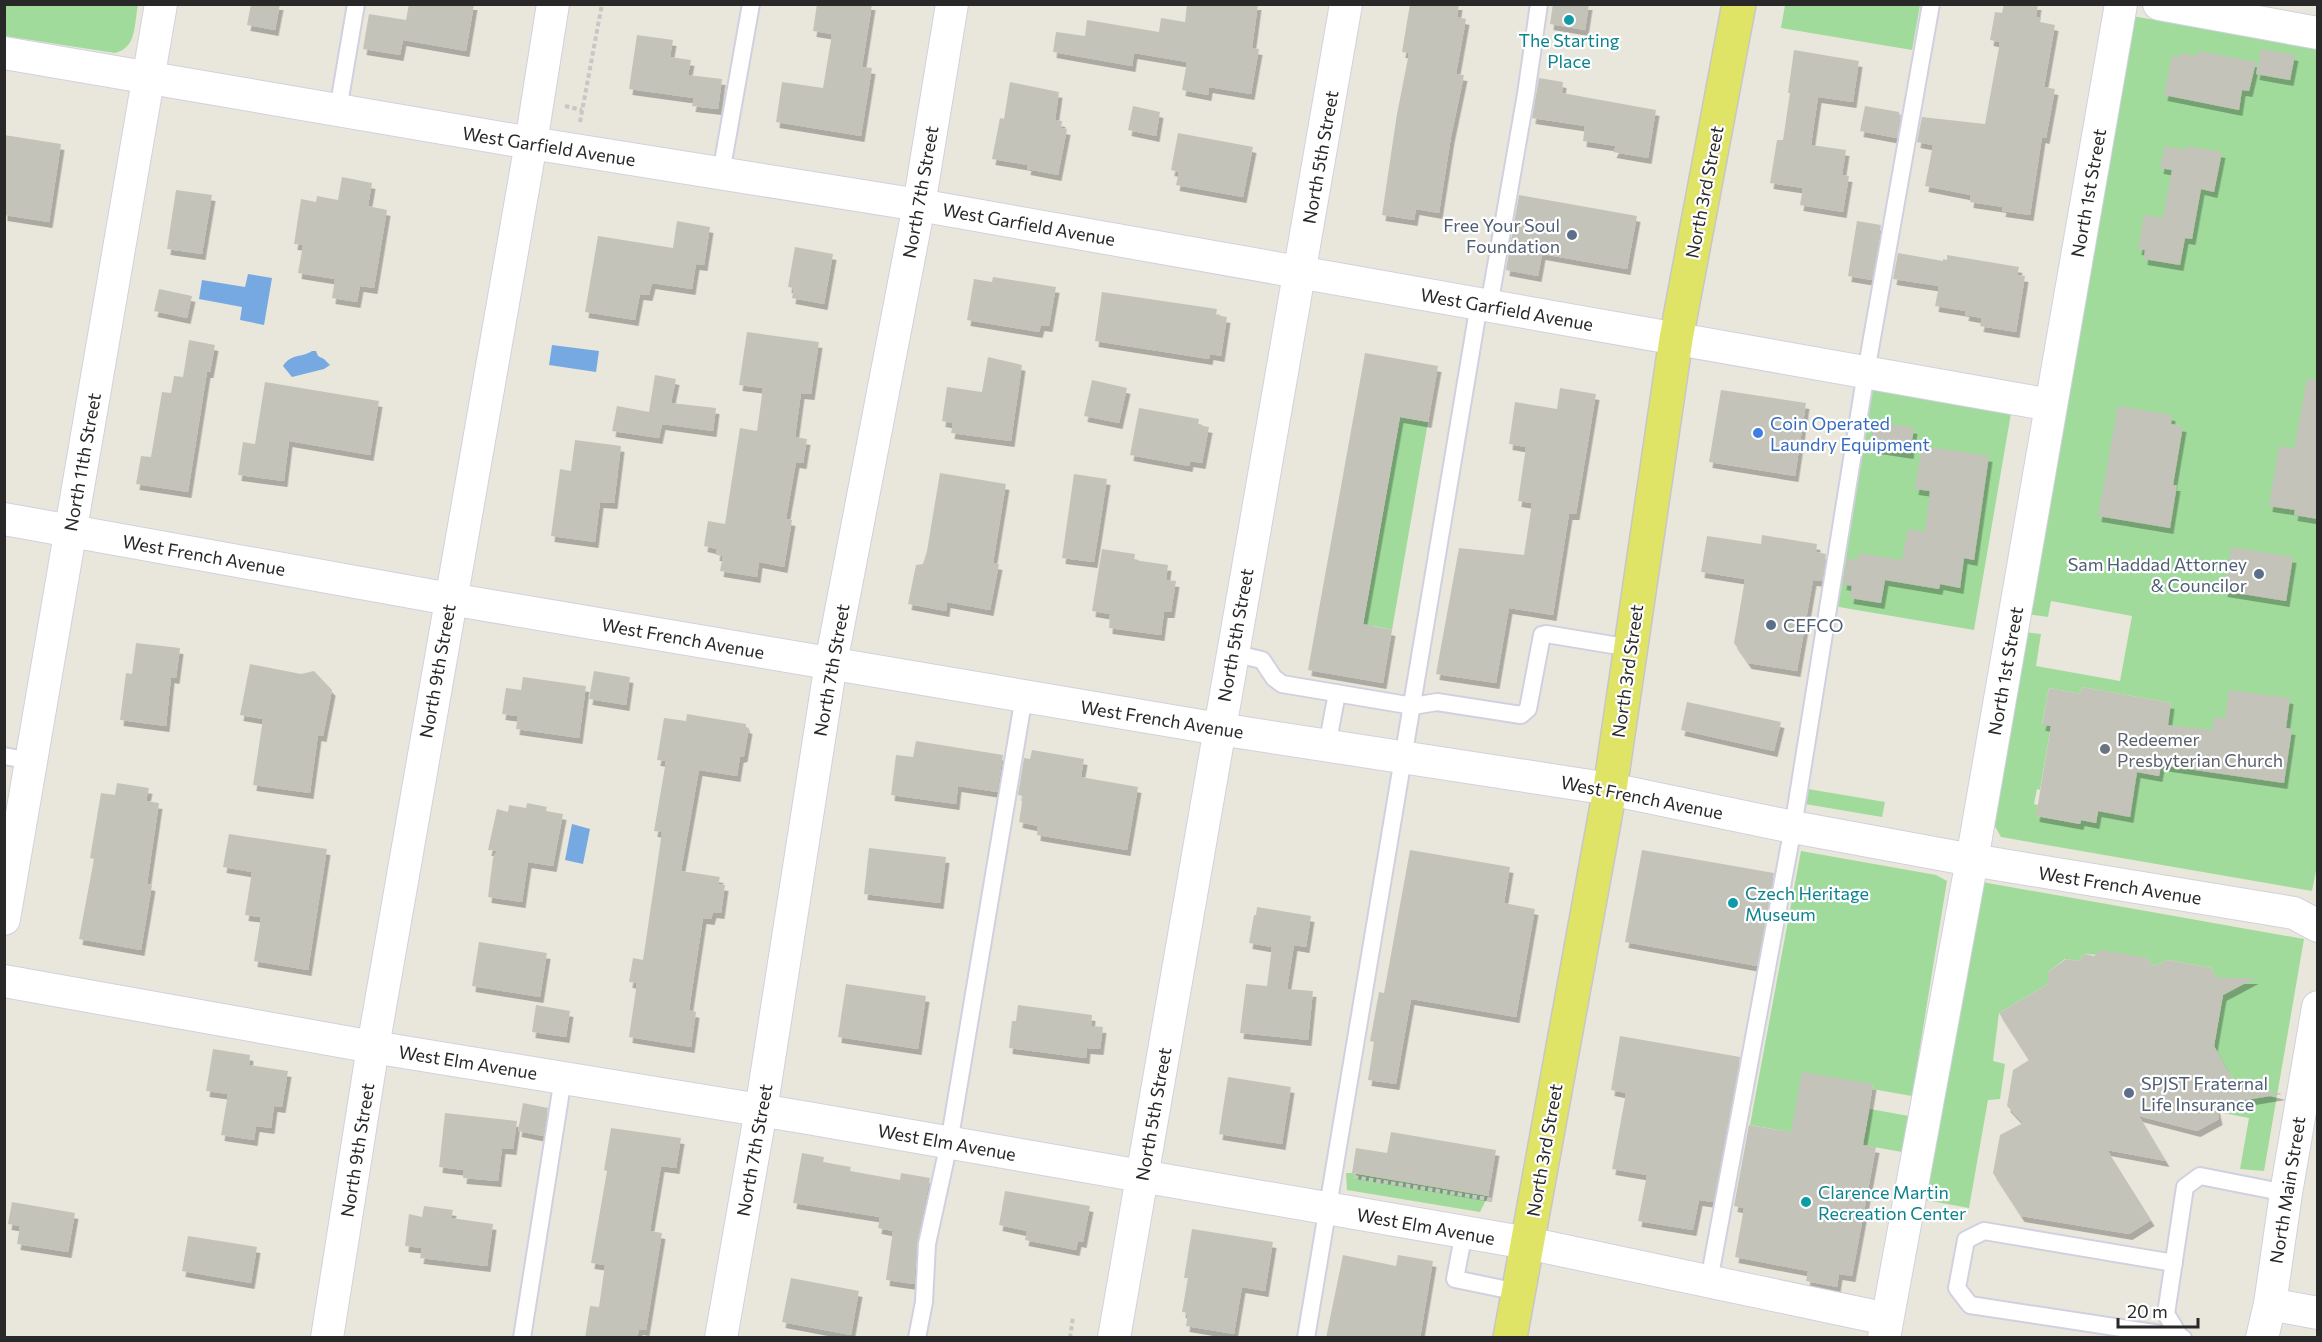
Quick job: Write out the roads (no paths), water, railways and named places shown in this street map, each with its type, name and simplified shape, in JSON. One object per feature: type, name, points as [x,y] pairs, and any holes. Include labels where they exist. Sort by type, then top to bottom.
[{"type":"main road","name":"North 3rd Street","points":[[1510,1338],[1610,789],[1676,339],[1739,4]]},
{"type":"street","name":"North 11th Street","points":[[4,919],[18,759],[70,530],[161,4]]},
{"type":"street","name":"North 9th Street","points":[[327,1338],[373,1047],[531,143],[553,4]]},
{"type":"street","name":"North 7th Street","points":[[721,1338],[761,1110],[831,663],[919,205],[952,4]]},
{"type":"street","name":"North 5th Street","points":[[1114,1338],[1346,4]]},
{"type":"street","name":"North 1st Street","points":[[1885,1328],[1972,860],[2121,4]]},
{"type":"street","points":[[2159,4],[2318,33]]},
{"type":"street","name":"West Garfield Avenue","points":[[4,53],[531,143],[919,205],[2051,405]]},
{"type":"street","name":"West French Avenue","points":[[4,519],[450,599],[1219,729],[1610,789],[1792,827],[1972,860],[2294,913],[2318,926]]},
{"type":"street","name":"West Elm Avenue","points":[[4,981],[373,1047],[761,1110],[1527,1243],[1709,1281],[1885,1328]]},
{"type":"street","name":"North Main Street","points":[[2262,1338],[2270,1304],[2286,1193],[2318,1007]]},
{"type":"street","points":[[2270,1304],[2318,1313]]},
{"type":"lane","points":[[338,110],[356,4]]},
{"type":"lane","points":[[721,173],[751,4]]},
{"type":"lane","points":[[1306,1338],[1413,706],[1484,305],[1526,94],[1539,4]]},
{"type":"lane","points":[[1709,1281],[1792,827],[1866,372],[1931,4]]},
{"type":"lane","points":[[1232,652],[1262,660],[1274,678],[1282,684],[1413,706],[1437,702],[1521,715],[1528,709],[1542,635],[1631,648]]},
{"type":"lane","points":[[1327,746],[1337,693]]},
{"type":"lane","points":[[917,1338],[924,1302],[927,1244],[949,1143],[1024,696]]},
{"type":"lane","points":[[522,1338],[563,1078]]},
{"type":"lane","points":[[2182,1337],[2166,1314],[2185,1187],[2200,1176],[2286,1193]]},
{"type":"lane","points":[[2174,1263],[1984,1231],[1966,1240],[1957,1288],[1970,1305],[2182,1337]]},
{"type":"lane","points":[[1464,1232],[1455,1279],[1518,1292]]},
{"type":"water","points":[[248,274],[272,278],[264,325],[240,320],[242,307],[199,299],[202,280],[245,287]]},
{"type":"water","points":[[552,345],[599,351],[596,372],[549,365]]},
{"type":"water","points":[[316,351],[318,356],[330,365],[324,369],[292,377],[283,366],[286,362],[293,357]]},
{"type":"water","points":[[572,824],[590,829],[583,864],[565,860]]},
{"type":"place","name":"The Starting Place","points":[[1569,20]]},
{"type":"place","name":"Free Your Soul Foundation","points":[[1572,235]]},
{"type":"place","name":"Coin Operated Laundry Equipment","points":[[1758,433]]},
{"type":"place","name":"Sam Haddad Attorney & Councilor","points":[[2259,574]]},
{"type":"place","name":"CEFCO","points":[[1771,625]]},
{"type":"place","name":"Redeemer Presbyterian Church","points":[[2105,749]]},
{"type":"place","name":"Czech Heritage Museum","points":[[1733,903]]},
{"type":"place","name":"SPJST Fraternal Life Insurance","points":[[2129,1093]]},
{"type":"place","name":"Clarence Martin Recreation Center","points":[[1806,1202]]}]
